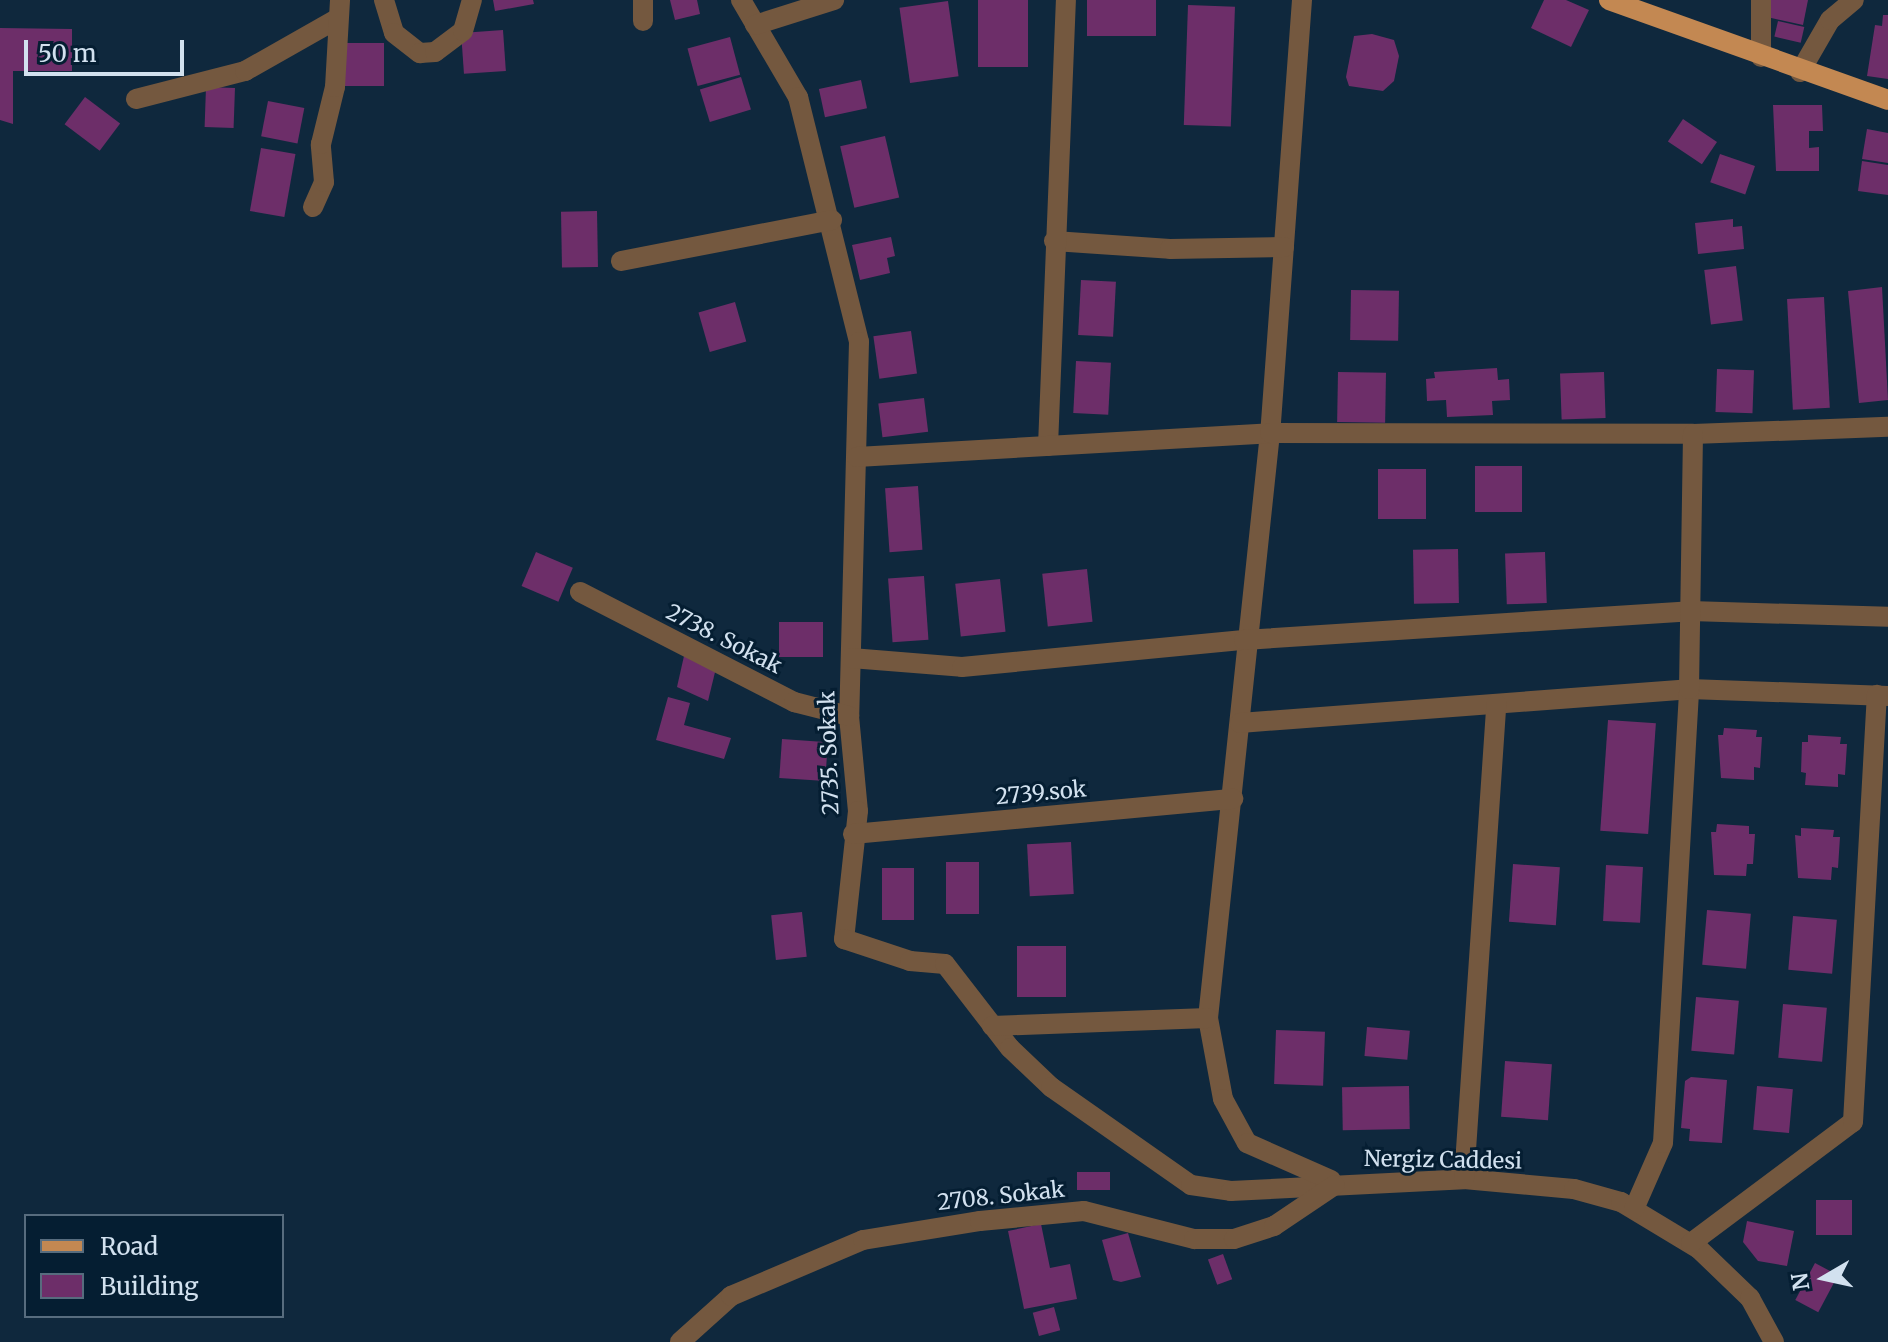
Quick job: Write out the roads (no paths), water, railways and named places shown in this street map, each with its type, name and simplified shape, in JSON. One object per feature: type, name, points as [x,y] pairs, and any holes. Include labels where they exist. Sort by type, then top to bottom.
[{"type":"main road","points":[[1615,1],[1800,72],[1888,100]]},
{"type":"street","points":[[384,0],[394,33],[420,53],[435,52],[463,31],[472,0]]},
{"type":"street","name":"2735. Sokak","points":[[741,0],[798,97],[832,220],[859,342],[849,716],[858,811],[853,834],[844,939],[910,961],[945,964],[992,1026],[1089,1119],[1191,1185],[1210,1192],[1338,1183]]},
{"type":"street","points":[[755,25],[834,0]]},
{"type":"street","points":[[1048,446],[1066,0]]},
{"type":"street","points":[[1302,0],[1270,433],[1244,640],[1233,799],[1208,1018],[1223,1099],[1247,1143],[1338,1183]]},
{"type":"street","points":[[1800,72],[1830,20],[1854,0]]},
{"type":"street","points":[[1757,2],[1761,57]]},
{"type":"street","points":[[136,99],[245,71],[338,10]]},
{"type":"street","points":[[313,207],[324,182],[321,144],[335,87],[338,10]]},
{"type":"street","points":[[621,261],[832,220]]},
{"type":"street","points":[[1054,241],[1170,249],[1284,247]]},
{"type":"street","points":[[857,457],[1270,433],[1693,434],[1888,427]]},
{"type":"street","points":[[1634,1209],[1663,1143],[1689,689],[1693,434]]},
{"type":"street","name":"2738. Sokak","points":[[580,592],[794,702],[849,716]]},
{"type":"street","points":[[851,658],[962,667],[1244,640],[1690,611],[1888,617]]},
{"type":"street","points":[[1240,723],[1689,689],[1883,695],[1853,1122],[1691,1243]]},
{"type":"street","points":[[1464,1179],[1496,704]]},
{"type":"street","name":"2739.sok","points":[[853,834],[1233,799]]},
{"type":"street","points":[[992,1026],[1208,1018]]},
{"type":"street","name":"Nergiz Caddesi","points":[[1338,1183],[1464,1179],[1574,1189],[1634,1209],[1691,1243],[1750,1298],[1774,1342]]},
{"type":"street","name":"2708. Sokak","points":[[680,1342],[731,1296],[863,1240],[980,1221],[1084,1211],[1194,1239],[1234,1239],[1274,1226],[1338,1183]]}]
